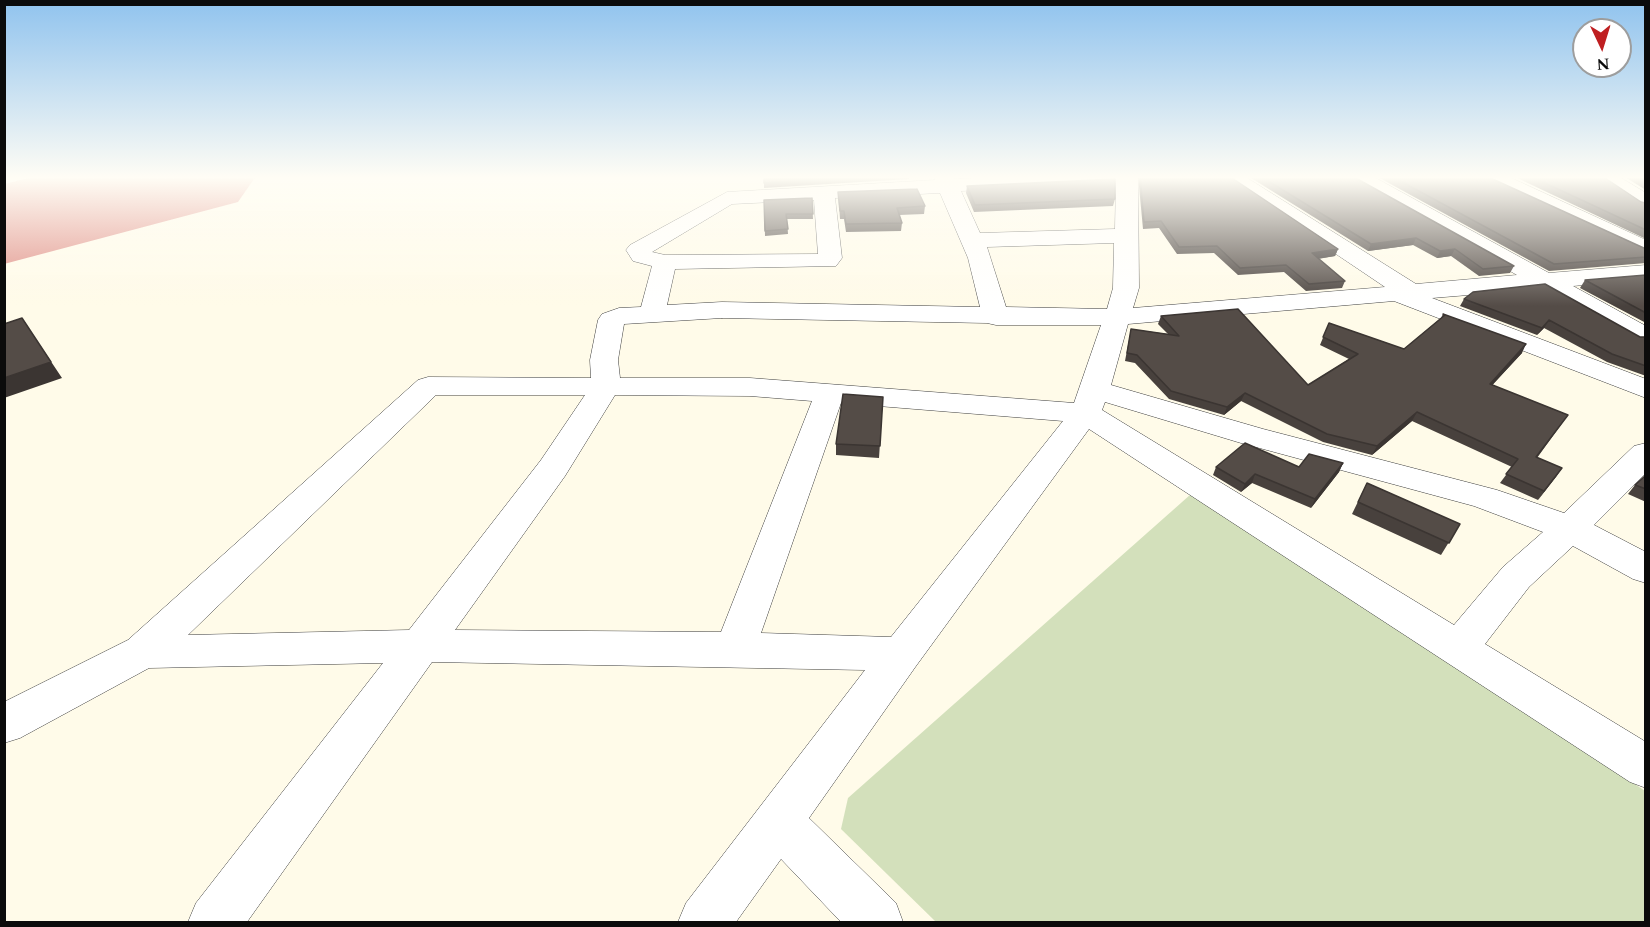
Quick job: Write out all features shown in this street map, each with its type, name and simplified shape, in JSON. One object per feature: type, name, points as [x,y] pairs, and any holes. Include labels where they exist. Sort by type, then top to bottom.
[{"type":"street","points":[[691,219],[638,250],[641,256],[665,262],[827,261],[830,258],[826,219]]},
{"type":"street","points":[[963,219],[980,258],[996,316]]},
{"type":"street","points":[[705,922],[1090,401],[1119,316],[1126,288],[1126,219]]},
{"type":"street","points":[[1294,219],[1401,291],[1646,389]]},
{"type":"street","points":[[1436,219],[1646,337]]},
{"type":"street","points":[[1582,219],[1646,249]]},
{"type":"street","points":[[973,240],[1126,236]]},
{"type":"street","points":[[651,313],[665,262]]},
{"type":"street","points":[[215,922],[553,468],[606,386],[604,360],[610,320],[619,316],[651,313],[756,311],[1119,316],[1646,272]]},
{"type":"street","points":[[4,724],[143,652],[428,386],[750,387],[1090,401],[1252,436],[1485,498],[1570,528],[1646,570]]},
{"type":"street","points":[[735,648],[830,392]]},
{"type":"street","points":[[1090,401],[1458,649],[1646,767]]},
{"type":"street","points":[[1458,649],[1516,577],[1570,528],[1646,453]]},
{"type":"street","points":[[143,652],[420,646],[735,648],[901,654]]},
{"type":"street","points":[[780,823],[877,922]]},
{"type":"green space","points":[[1199,487],[1645,791],[1645,922],[936,922],[841,829],[848,798]]},
{"type":"building","points":[[765,219],[787,219],[788,229],[765,231]]},
{"type":"building","points":[[845,219],[901,219],[902,223],[846,224]]},
{"type":"building","points":[[1144,219],[1294,219],[1338,249],[1312,253],[1345,281],[1309,284],[1286,265],[1240,268],[1217,246],[1179,247],[1161,221],[1144,222]]},
{"type":"building","points":[[1331,219],[1430,219],[1514,266],[1483,269],[1455,249],[1440,251],[1416,238],[1371,244]]},
{"type":"building","points":[[1471,219],[1581,219],[1646,249],[1646,257],[1554,264]]},
{"type":"building","points":[[1623,219],[1646,219],[1646,230]]},
{"type":"building","points":[[1646,275],[1646,313],[1585,280]]},
{"type":"building","points":[[1545,284],[1640,337],[1646,337],[1646,366],[1612,354],[1549,320],[1542,328],[1464,299],[1473,292]]},
{"type":"building","points":[[1238,309],[1308,385],[1358,354],[1323,337],[1329,323],[1404,349],[1445,315],[1443,314],[1526,344],[1490,384],[1568,415],[1536,457],[1562,468],[1544,491],[1506,474],[1518,459],[1417,412],[1377,446],[1327,434],[1245,393],[1227,407],[1171,391],[1137,355],[1127,353],[1131,329],[1179,336],[1161,316]]},
{"type":"building","points":[[22,318],[51,362],[4,378],[4,324]]},
{"type":"building","points":[[843,394],[883,397],[880,446],[836,444]]},
{"type":"building","points":[[1245,443],[1299,467],[1309,454],[1343,463],[1315,499],[1255,474],[1245,484],[1216,467]]},
{"type":"building","points":[[1646,475],[1646,489],[1635,485]]},
{"type":"building","points":[[1367,483],[1460,524],[1449,543],[1358,502]]},
{"type":"runway","points":[[4,224],[23,219]]}]
